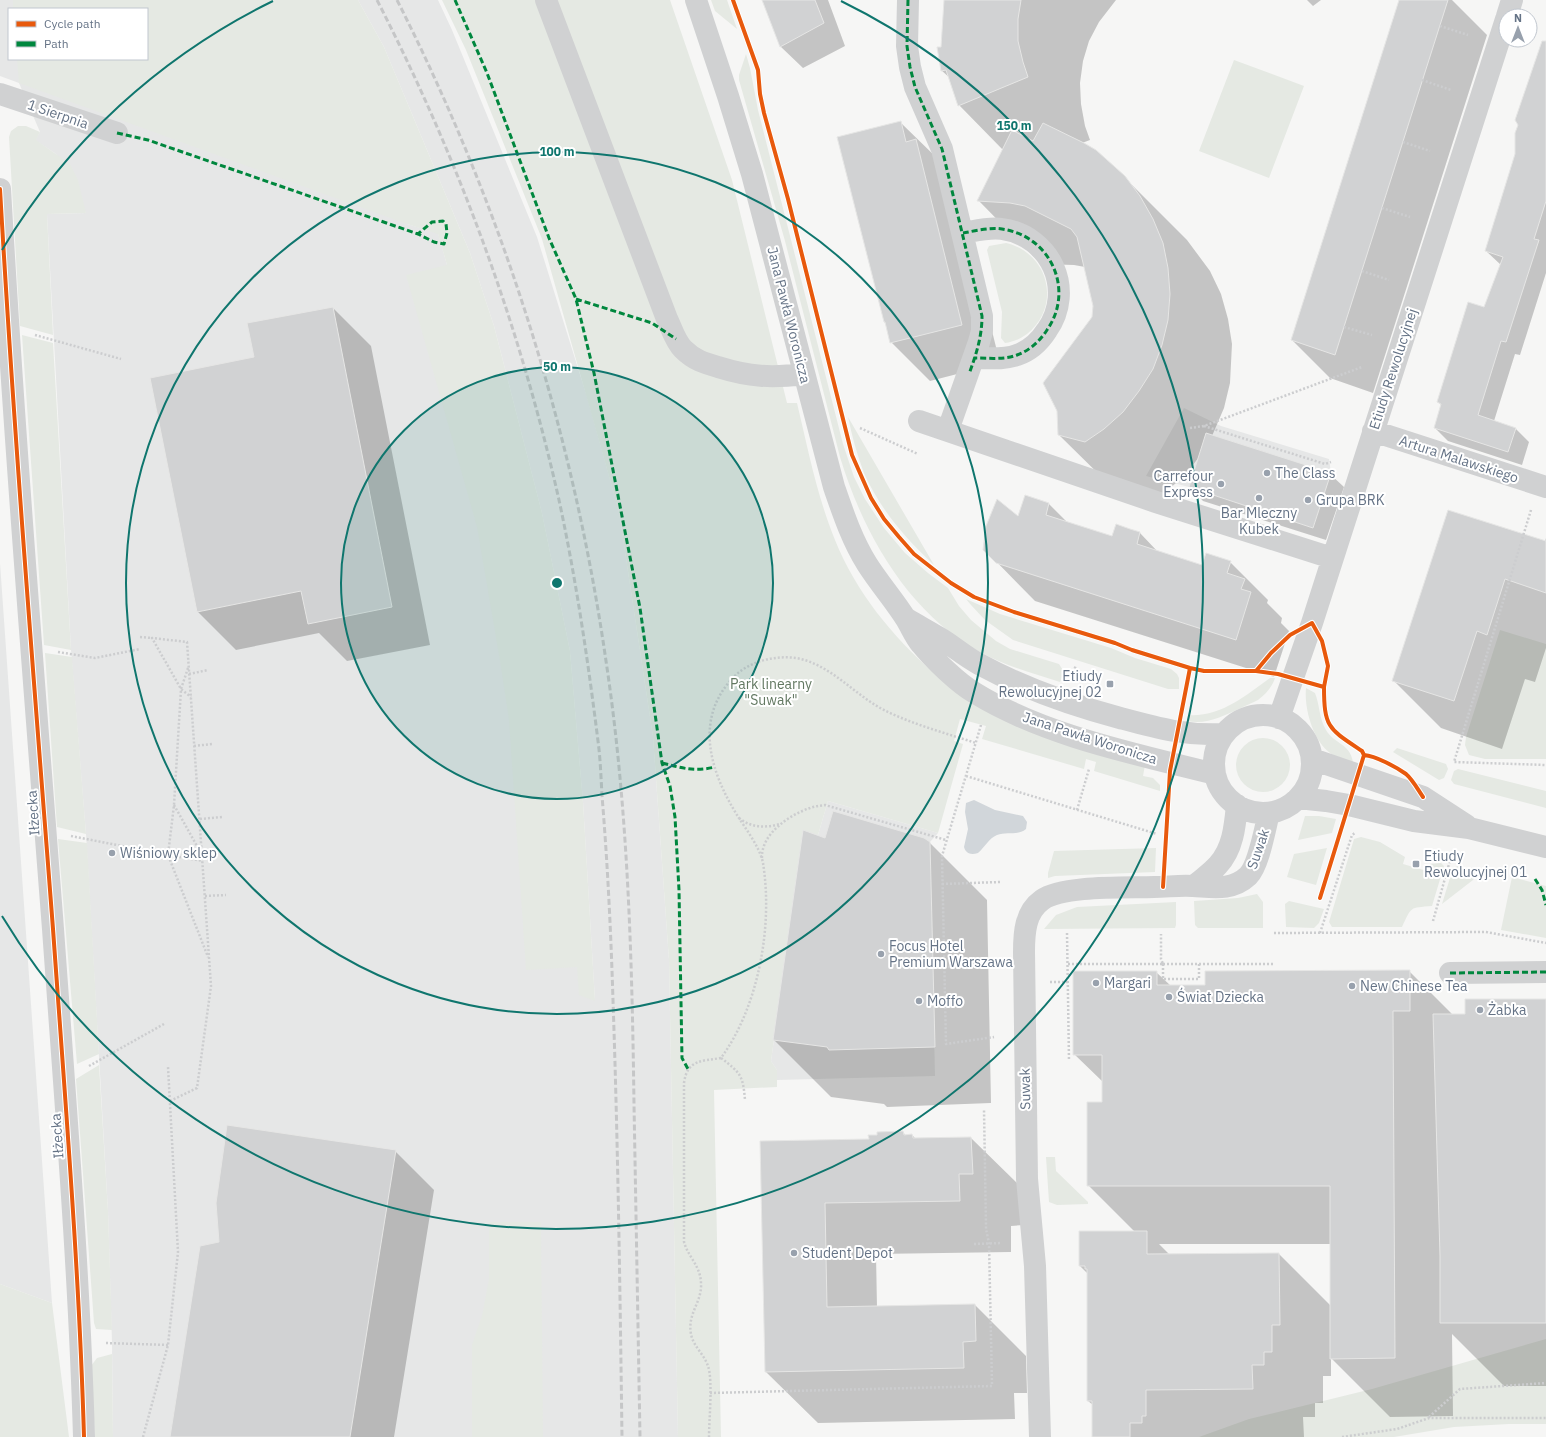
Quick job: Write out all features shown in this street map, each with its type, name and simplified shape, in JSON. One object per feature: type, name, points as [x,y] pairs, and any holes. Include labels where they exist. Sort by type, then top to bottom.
[{"type":"street","points":[[546,0],[667,319],[682,348],[697,361],[739,374],[762,377],[804,374]]},
{"type":"street","name":"Jana Pawła Woronicza","points":[[696,0],[752,174],[828,467],[850,532],[866,563],[906,618],[921,644],[974,693],[1048,727],[1156,760],[1215,774]]},
{"type":"street","points":[[908,0],[907,46],[910,67],[915,87],[942,150],[982,316],[982,331],[974,358],[948,430]]},
{"type":"street","name":"Etiudy Rewolucyjnej","points":[[1279,718],[1498,44]]},
{"type":"street","name":"1 Sierpnia","points":[[0,94],[117,133]]},
{"type":"street","name":"Iłżecka","points":[[0,188],[8,327],[64,1080],[81,1344],[84,1437]]},
{"type":"street","points":[[963,234],[990,228],[1016,232],[1030,239],[1040,247],[1053,266],[1059,282],[1060,297],[1058,309],[1043,337],[1033,346],[1017,355],[998,358],[974,358]]},
{"type":"street","points":[[919,421],[1156,502],[1332,558]]},
{"type":"street","name":"Artura Malawskiego","points":[[1373,431],[1540,495]]},
{"type":"street","name":"Jana Pawła Woronicza","points":[[906,618],[977,663],[1025,687],[1053,698],[1161,729],[1202,735],[1224,734]]},
{"type":"street","points":[[1267,715],[1279,718],[1291,724],[1301,734],[1308,746],[1312,759],[1311,773],[1306,787],[1298,798],[1285,808],[1269,813],[1253,812],[1237,806],[1228,799],[1220,787],[1215,774],[1215,753],[1218,743],[1232,725],[1243,719],[1255,716],[1267,715]]},
{"type":"street","points":[[1312,759],[1423,797],[1469,828]]},
{"type":"street","points":[[1298,798],[1341,804],[1414,821],[1469,828],[1546,847]]},
{"type":"street","name":"Suwak","points":[[1194,886],[1217,867],[1224,858],[1234,832],[1237,806]]},
{"type":"street","name":"Suwak","points":[[1040,1437],[1036,1266],[1026,1156],[1024,952],[1026,924],[1030,914],[1043,900],[1062,892],[1091,889],[1194,886],[1223,888],[1238,884],[1248,876],[1256,862],[1269,813]]},
{"type":"street","points":[[1450,973],[1546,972]]},
{"type":"path","points":[[1440,26],[1468,35]]},
{"type":"path","points":[[1422,80],[1451,90]]},
{"type":"path","points":[[1403,142],[1430,151]]},
{"type":"path","points":[[1382,208],[1410,217]]},
{"type":"path","points":[[1362,271],[1389,280]]},
{"type":"path","points":[[8,327],[121,359]]},
{"type":"path","points":[[1344,327],[1372,335]]},
{"type":"path","points":[[1190,428],[1204,426],[1362,367]]},
{"type":"path","points":[[1204,426],[1325,464],[1331,462]]},
{"type":"path","points":[[860,428],[918,454]]},
{"type":"path","points":[[1540,495],[1454,762],[1546,765]]},
{"type":"path","points":[[140,637],[187,642],[212,986],[197,1088],[170,1101]]},
{"type":"path","points":[[152,638],[181,689],[191,696]]},
{"type":"path","points":[[32,648],[95,658],[140,648]]},
{"type":"path","points":[[762,861],[757,849],[736,815],[720,783],[713,759],[710,737],[710,719],[716,701],[731,679],[741,670],[759,662],[772,659],[790,658],[812,663],[832,674],[885,711],[976,743]]},
{"type":"path","points":[[189,665],[181,689],[174,805],[168,855],[209,960]]},
{"type":"path","points":[[189,674],[208,670]]},
{"type":"path","points":[[981,725],[942,856],[946,1044],[994,1037]]},
{"type":"path","points":[[194,746],[212,744]]},
{"type":"path","points":[[1077,810],[1090,765]]},
{"type":"path","points":[[966,776],[1157,834]]},
{"type":"path","points":[[174,805],[202,857]]},
{"type":"path","points":[[736,815],[746,823],[758,827],[772,826],[784,822],[810,808],[827,805],[946,840]]},
{"type":"path","points":[[200,819],[222,818]]},
{"type":"path","points":[[721,1058],[733,1040],[750,1001],[759,967],[766,912],[762,861],[763,850],[773,831],[784,822]]},
{"type":"path","points":[[45,830],[203,861]]},
{"type":"path","points":[[1320,933],[1352,835],[1357,831]]},
{"type":"path","points":[[1433,921],[1451,857]]},
{"type":"path","points":[[942,884],[1000,882]]},
{"type":"path","points":[[205,896],[226,895]]},
{"type":"path","points":[[1274,933],[1486,932],[1546,943]]},
{"type":"path","points":[[1067,933],[1069,1061]]},
{"type":"path","points":[[1161,934],[1163,979],[1199,979],[1199,964]]},
{"type":"path","points":[[1068,964],[1275,964]]},
{"type":"path","points":[[944,967],[993,966]]},
{"type":"path","points":[[1047,982],[1068,982]]},
{"type":"path","points":[[64,1080],[164,1024]]},
{"type":"path","points":[[709,1437],[710,1373],[708,1366],[693,1342],[690,1333],[691,1315],[699,1296],[701,1283],[698,1267],[684,1242],[684,1083],[686,1073],[693,1065],[701,1061],[721,1058],[743,1079],[745,1100]]},
{"type":"path","points":[[143,1437],[168,1345],[178,1252],[168,1067]]},
{"type":"path","points":[[710,1393],[992,1386],[989,1243],[986,1229],[984,1109]]},
{"type":"path","points":[[974,1244],[1002,1243]]},
{"type":"path","points":[[112,1342],[168,1345]]},
{"type":"path","points":[[1429,1418],[1460,1389],[1546,1383]]},
{"type":"path","points":[[1342,1437],[1397,1429],[1429,1418],[1546,1418]]},
{"type":"shaded area","points":[[0,0],[302,0],[407,224],[438,233],[447,265],[595,1001],[583,802],[570,651],[542,513],[494,326],[470,253],[384,47],[358,0],[438,0],[452,30],[537,237],[587,397],[619,512],[653,737],[669,960],[678,1437],[113,1437],[108,1211],[86,834],[71,650],[47,214],[86,213],[56,154],[35,140],[40,132],[19,83],[0,76]]},
{"type":"shaded area","points":[[1184,408],[1221,426],[1329,459],[1331,473],[1313,528],[1189,487],[1146,476]]},
{"type":"shaded area","points":[[0,563],[52,1303],[0,1284]]},
{"type":"shaded area","points":[[974,800],[995,810],[1023,816],[1027,822],[1026,829],[1016,833],[1005,833],[994,836],[978,853],[967,853],[964,847],[968,829],[965,812],[966,803]]},
{"type":"shaded area","name":"Focus Hotel Premium Warszawa","points":[[828,801],[938,833],[930,842],[935,1076],[777,1080],[777,1070],[771,1061],[803,830],[818,835]]},
{"type":"green space","points":[[13,0],[358,0],[384,47],[470,253],[494,326],[542,513],[570,651],[583,802],[595,1001],[579,995],[577,967],[526,970],[509,720],[477,527],[406,275],[447,265],[438,234],[19,83],[17,60],[148,60],[148,8],[13,8]]},
{"type":"green space","name":"Park linearny \"Suwak\"","points":[[442,0],[670,0],[732,180],[787,403],[797,403],[813,472],[823,506],[835,540],[853,578],[864,595],[890,628],[934,673],[1145,765],[1143,776],[1153,778],[1160,785],[1160,791],[1094,771],[1096,762],[1086,759],[1084,769],[982,739],[986,726],[960,719],[954,741],[963,744],[938,833],[828,801],[818,835],[803,831],[771,1061],[777,1070],[777,1087],[714,1090],[721,1437],[678,1437],[669,960],[653,737],[619,512],[542,239],[466,50]]},
{"type":"green space","points":[[711,0],[727,0],[737,29],[715,11]]},
{"type":"green space","points":[[746,54],[758,110],[843,444],[854,477],[865,499],[884,528],[905,553],[948,588],[959,606],[971,620],[996,641],[1010,649],[1059,664],[1064,672],[1060,682],[999,661],[980,652],[954,636],[931,616],[910,593],[875,542],[861,514],[840,457],[785,241],[739,80],[739,75]]},
{"type":"green space","points":[[1234,60],[1304,86],[1269,178],[1199,151]]},
{"type":"green space","points":[[18,126],[26,126],[40,132],[36,140],[70,164],[78,180],[86,213],[47,214],[53,335],[20,326],[9,137],[11,131]]},
{"type":"green space","points":[[1006,243],[1021,249],[1032,258],[1041,269],[1046,282],[1047,296],[1045,309],[1038,322],[1024,336],[1014,341],[1005,343],[1001,338],[1002,312],[987,250],[989,246]]},
{"type":"green space","points":[[22,335],[53,343],[71,650],[44,645]]},
{"type":"green space","points":[[848,417],[934,565],[903,534],[870,486],[861,466]]},
{"type":"green space","points":[[966,599],[1000,614],[1111,648],[1135,658],[1171,669],[1179,678],[1179,689],[1168,689],[1013,640],[985,620]]},
{"type":"green space","points":[[1500,630],[1546,644],[1546,759],[1485,759],[1469,755],[1465,745],[1466,737]]},
{"type":"green space","points":[[45,653],[72,657],[86,834],[57,827]]},
{"type":"green space","points":[[1270,678],[1275,678],[1266,693],[1256,701],[1215,719],[1201,722],[1187,721],[1188,715],[1211,713],[1232,704]]},
{"type":"green space","points":[[1306,688],[1315,693],[1322,721],[1329,735],[1349,751],[1353,762],[1332,755],[1319,740],[1314,732],[1308,714]]},
{"type":"green space","points":[[1258,738],[1268,738],[1278,742],[1286,750],[1290,760],[1290,770],[1286,780],[1278,788],[1268,792],[1258,792],[1248,788],[1240,780],[1236,770],[1236,760],[1240,750],[1248,742]]},
{"type":"green space","points":[[1397,748],[1446,764],[1448,769],[1444,778],[1439,780],[1393,752]]},
{"type":"green space","points":[[1458,769],[1546,791],[1546,808],[1454,784],[1451,780],[1454,771]]},
{"type":"green space","points":[[1305,816],[1319,816],[1336,819],[1332,833],[1298,840]]},
{"type":"green space","points":[[1361,837],[1380,842],[1405,857],[1403,864],[1427,871],[1429,864],[1441,863],[1444,866],[1432,906],[1412,909],[1402,927],[1332,927],[1329,922],[1354,839]]},
{"type":"green space","points":[[58,839],[87,843],[99,1054],[77,1064]]},
{"type":"green space","points":[[1156,848],[1155,872],[1055,876],[1048,878],[1054,851]]},
{"type":"green space","points":[[1327,848],[1316,885],[1287,877],[1294,854]]},
{"type":"green space","points":[[1458,866],[1475,870],[1481,868],[1473,880],[1442,904],[1453,868]]},
{"type":"green space","points":[[1512,877],[1546,886],[1546,938],[1501,930]]},
{"type":"green space","points":[[1257,894],[1263,902],[1263,928],[1198,928],[1195,925],[1194,901],[1238,898]]},
{"type":"green space","points":[[1289,901],[1324,909],[1319,923],[1314,928],[1286,927],[1285,904]]},
{"type":"green space","points":[[1176,902],[1175,928],[1044,929],[1056,915],[1077,907]]},
{"type":"green space","points":[[99,1065],[108,1211],[112,1330],[96,1329],[94,1323],[76,1079]]},
{"type":"green space","points":[[1046,1157],[1055,1157],[1056,1171],[1088,1202],[1088,1204],[1057,1205],[1049,1202]]},
{"type":"green space","points":[[489,1222],[541,1222],[543,1437],[472,1437],[472,1345],[482,1316],[489,1279]]},
{"type":"green space","points":[[0,1284],[52,1303],[69,1437],[0,1437]]},
{"type":"green space","points":[[1546,1339],[1546,1424],[1509,1424],[1454,1427],[1394,1437],[1199,1437],[1249,1419],[1372,1389]]},
{"type":"green space","points":[[112,1354],[113,1437],[95,1437],[91,1366],[97,1358]]},
{"type":"building","points":[[762,0],[815,0],[824,23],[780,47]]},
{"type":"building","points":[[944,0],[1021,0],[1018,19],[1018,41],[1028,77],[958,106],[946,70],[941,71],[937,47],[941,47]]},
{"type":"building","points":[[1399,0],[1448,0],[1335,355],[1291,340]]},
{"type":"building","points":[[1542,41],[1546,41],[1546,201],[1534,239],[1539,240],[1506,342],[1501,341],[1478,415],[1516,428],[1508,452],[1434,428],[1441,404],[1437,402],[1468,302],[1484,307],[1503,257],[1485,251],[1515,154],[1515,133],[1518,125],[1515,120]]},
{"type":"building","points":[[901,121],[906,142],[916,139],[962,325],[890,343],[837,137]]},
{"type":"building","points":[[1043,123],[1096,150],[1125,176],[1140,196],[1153,219],[1163,243],[1168,268],[1170,294],[1168,320],[1162,345],[1153,369],[1123,412],[1104,429],[1085,442],[1058,435],[1057,411],[1043,383],[1092,317],[1093,306],[1077,237],[1071,229],[1025,206],[1010,203],[977,201],[1012,130],[1033,141]]},
{"type":"building","points":[[333,307],[392,607],[308,624],[301,591],[197,612],[150,378],[254,357],[247,323]]},
{"type":"building","points":[[1206,433],[1331,473],[1313,528],[1189,487]]},
{"type":"building","points":[[1025,495],[1049,503],[1046,515],[1112,536],[1116,524],[1140,532],[1137,544],[1202,565],[1206,553],[1231,561],[1227,573],[1245,579],[1241,589],[1251,592],[1236,640],[996,563],[983,550],[986,526],[997,499],[1018,516]]},
{"type":"building","points":[[1448,510],[1546,541],[1546,593],[1505,579],[1487,635],[1477,631],[1454,701],[1392,681]]},
{"type":"building","name":"Focus Hotel Premium Warszawa","points":[[833,811],[924,838],[930,842],[935,1047],[829,1050],[827,1047],[773,1040],[803,830],[825,838]]},
{"type":"building","points":[[1410,970],[1410,1011],[1393,1011],[1395,1358],[1330,1359],[1330,1186],[1087,1186],[1087,1102],[1102,1102],[1102,1055],[1073,1055],[1073,971],[1157,971],[1157,985],[1205,985],[1205,971]]},
{"type":"building","points":[[1465,999],[1546,999],[1546,1323],[1440,1323],[1440,1256],[1433,1014],[1465,1014]]},
{"type":"building","points":[[227,1125],[396,1150],[350,1437],[170,1437],[200,1246],[219,1242],[216,1203]]},
{"type":"building","name":"Student Depot","points":[[903,1131],[904,1135],[912,1134],[913,1138],[971,1137],[973,1174],[959,1174],[960,1201],[825,1203],[827,1307],[975,1304],[976,1341],[963,1342],[964,1368],[765,1372],[760,1141],[869,1139],[868,1135],[877,1135],[877,1132]]},
{"type":"building","points":[[1079,1231],[1147,1231],[1147,1254],[1279,1253],[1280,1325],[1272,1325],[1272,1352],[1264,1352],[1264,1365],[1252,1365],[1253,1389],[1146,1390],[1146,1416],[1142,1416],[1142,1423],[1130,1423],[1130,1437],[1092,1437],[1092,1401],[1087,1401],[1087,1269],[1085,1269],[1085,1266],[1079,1266]]},
{"type":"railway","points":[[377,0],[434,120],[484,244],[506,307],[526,371],[543,435],[559,500],[576,590],[586,650],[599,749],[608,880],[616,1109],[622,1437]]},
{"type":"railway","points":[[397,0],[435,78],[501,239],[553,405],[574,490],[592,575],[613,716],[628,882],[632,993],[640,1437]]},
{"type":"marked path","points":[[455,0],[487,73],[549,238],[576,299],[594,373],[640,608],[662,763],[670,786],[675,817],[679,890],[682,1058],[688,1069]]},
{"type":"marked path","points":[[908,0],[907,46],[910,67],[915,87],[942,149],[982,316],[978,346],[969,374]]},
{"type":"marked path","points":[[117,133],[148,140],[418,234],[434,242],[444,244],[447,233],[446,224],[443,221],[432,222],[418,234]]},
{"type":"marked path","points":[[963,233],[992,228],[1019,234],[1034,242],[1045,253],[1053,267],[1058,282],[1059,298],[1055,314],[1047,330],[1038,342],[1026,351],[1012,357],[974,358]]},
{"type":"marked path","points":[[576,299],[652,323],[676,339]]},
{"type":"marked path","points":[[662,763],[682,768],[694,769],[715,767]]},
{"type":"marked path","points":[[1535,879],[1542,890],[1546,905]]},
{"type":"marked path","points":[[1450,973],[1546,972]]},
{"type":"cycle path","points":[[733,0],[758,70],[760,94],[764,113],[788,199],[852,455],[871,498],[884,519],[914,554],[951,583],[974,597],[1014,612],[1190,668],[1204,671],[1256,671],[1278,674],[1324,687],[1325,711],[1331,726],[1335,732],[1362,751],[1364,755],[1320,898]]},
{"type":"cycle path","points":[[0,189],[18,466],[71,1183],[79,1310],[84,1437]]},
{"type":"cycle path","points":[[1256,671],[1271,653],[1290,635],[1312,623],[1322,641],[1328,666],[1324,687]]},
{"type":"cycle path","points":[[1163,887],[1170,771],[1190,668]]},
{"type":"cycle path","points":[[1364,755],[1380,760],[1406,774],[1423,797]]},
{"type":"place","name":"The Class","points":[[1267,473]]},
{"type":"place","name":"Carrefour Express","points":[[1221,484]]},
{"type":"place","name":"Bar Mleczny Kubek","points":[[1259,498]]},
{"type":"place","name":"Grupa BRK","points":[[1308,500]]},
{"type":"place","name":"Etiudy Rewolucyjnej 02","points":[[1110,684]]},
{"type":"place","name":"Wiśniowy sklep","points":[[112,853]]},
{"type":"place","name":"Etiudy Rewolucyjnej 01","points":[[1416,864]]},
{"type":"place","name":"Focus Hotel Premium Warszawa","points":[[881,954]]},
{"type":"place","name":"Margari","points":[[1096,983]]},
{"type":"place","name":"New Chinese Tea","points":[[1352,986]]},
{"type":"place","name":"Świat Dziecka","points":[[1169,997]]},
{"type":"place","name":"Moffo","points":[[919,1001]]},
{"type":"place","name":"Żabka","points":[[1480,1010]]},
{"type":"place","name":"Student Depot","points":[[794,1253]]}]
